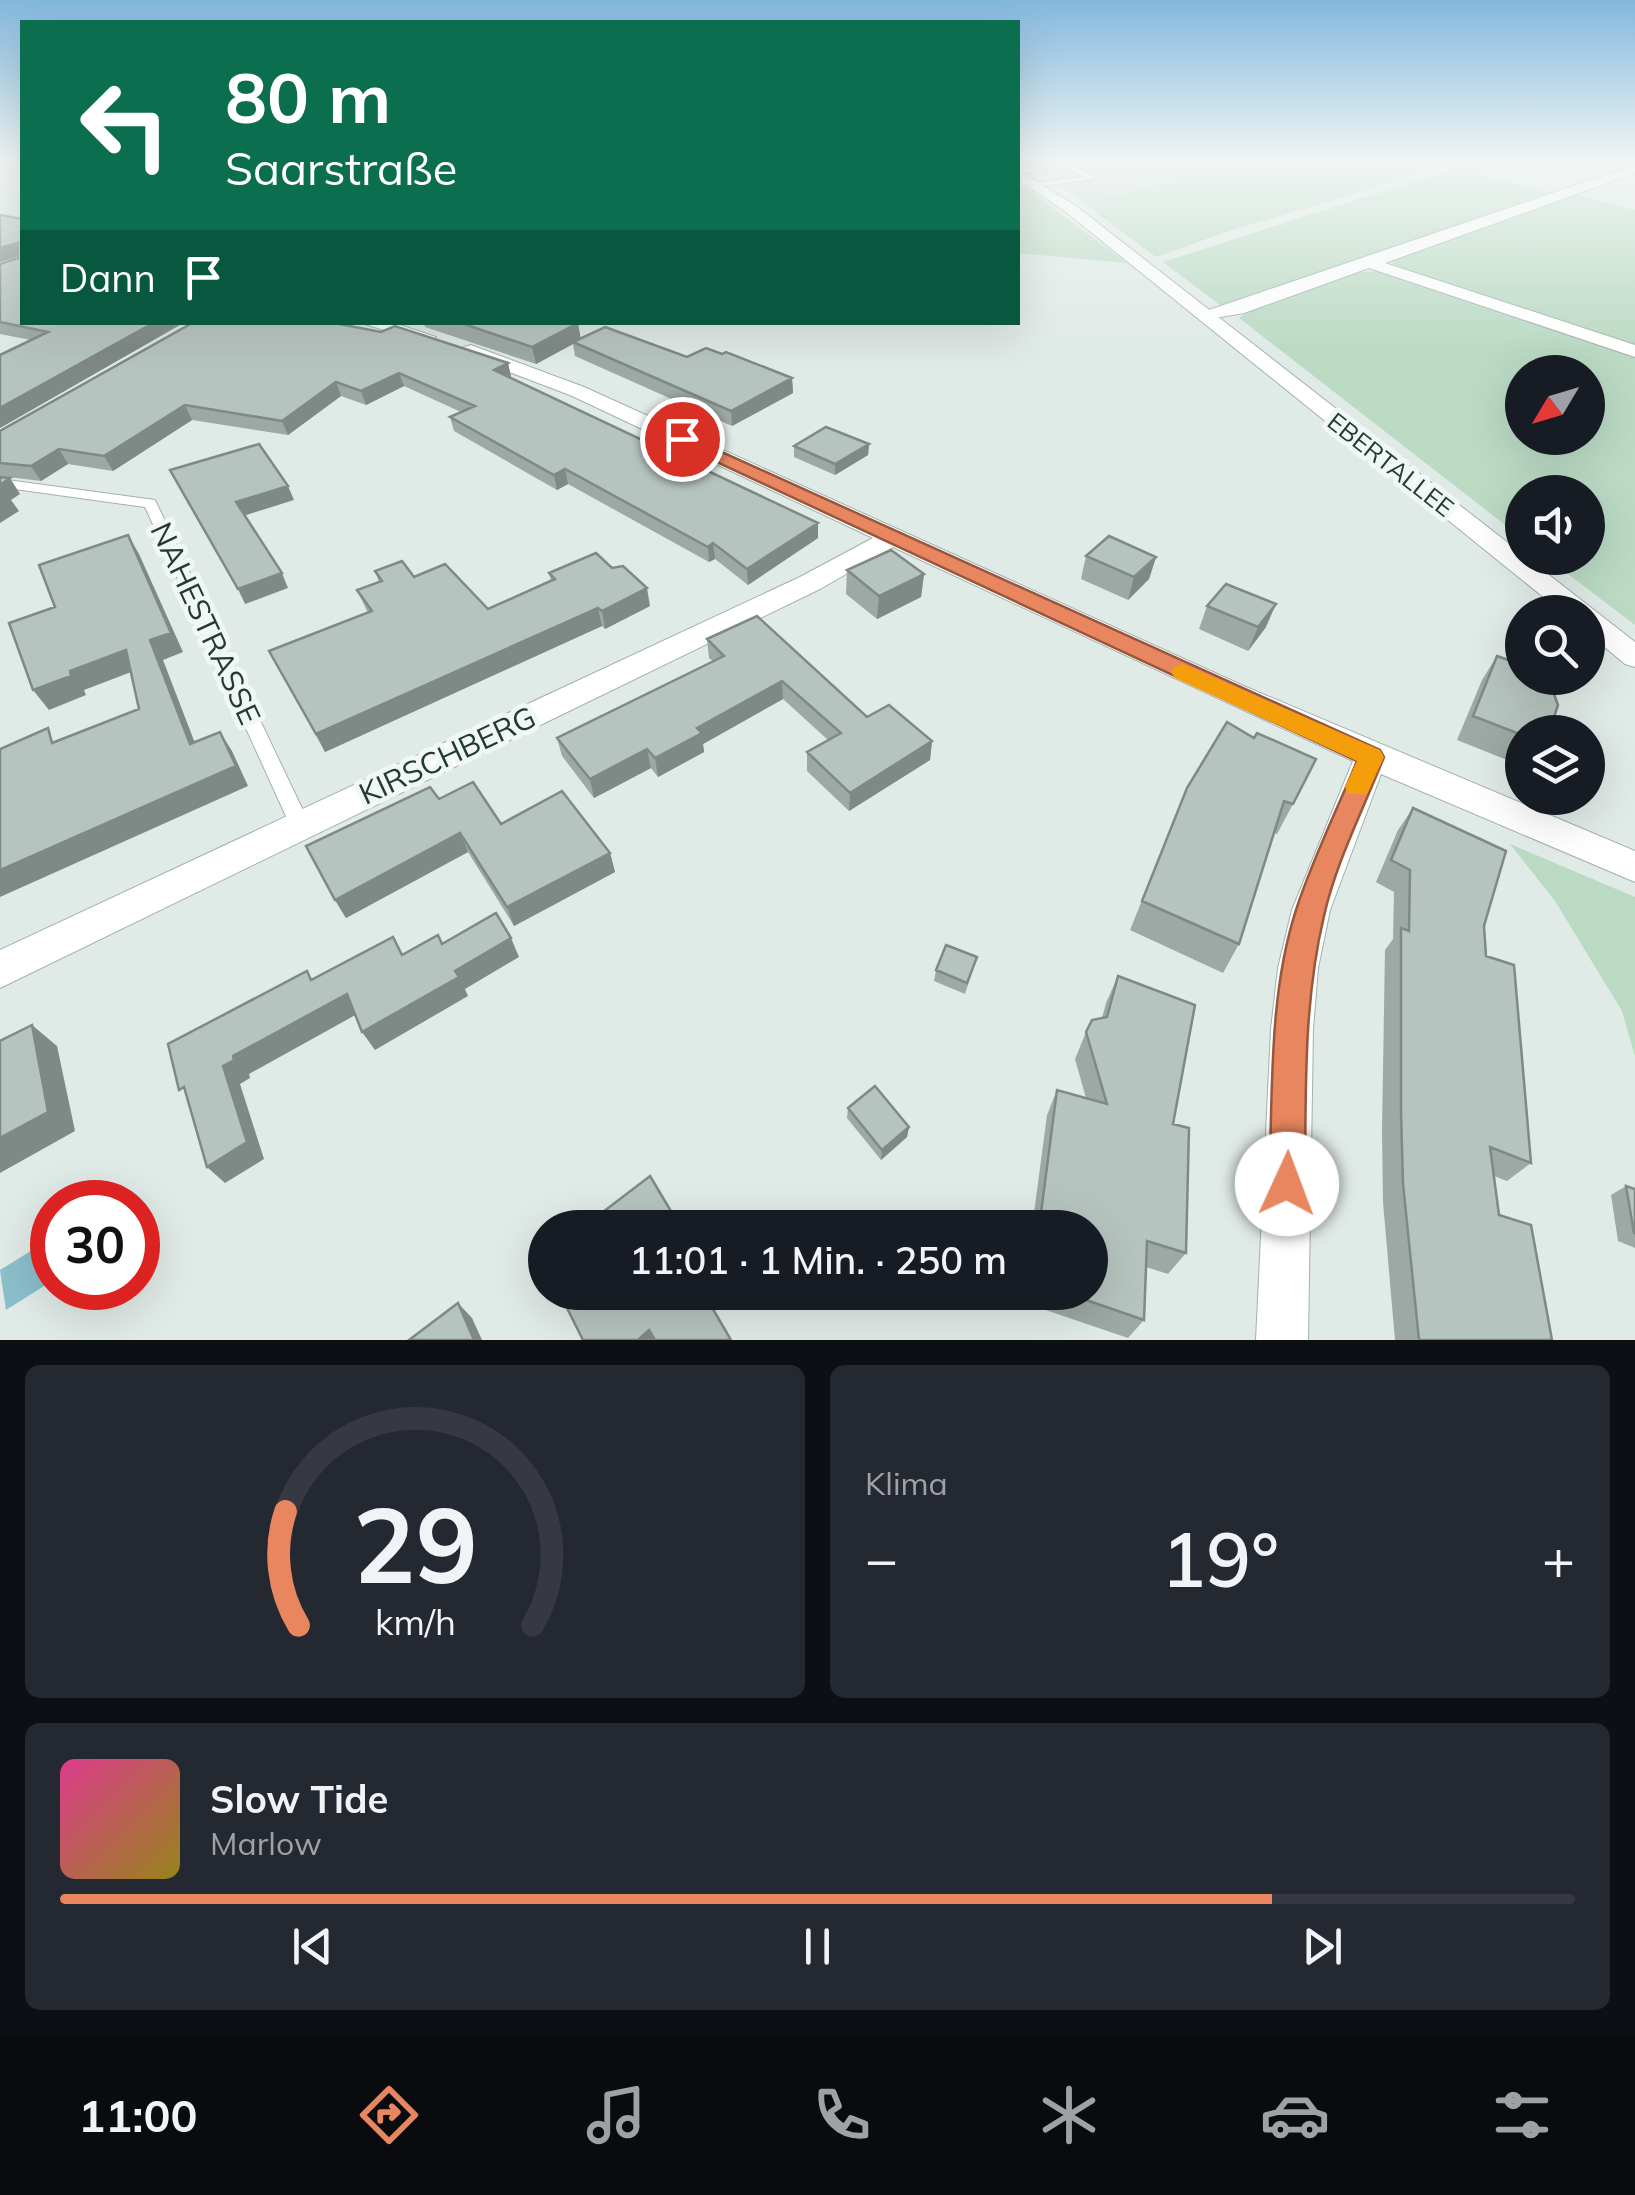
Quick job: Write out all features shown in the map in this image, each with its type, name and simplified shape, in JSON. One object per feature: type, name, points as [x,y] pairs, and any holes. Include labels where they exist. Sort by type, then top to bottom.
[{"type":"street","name":"EBERTALLEE","points":[[1088,225],[1558,595]]},
{"type":"street","points":[[1203,314],[1238,309],[1476,225]]},
{"type":"street","points":[[1368,262],[1635,351]]},
{"type":"street","points":[[378,325],[533,372],[1371,757],[1635,866]]},
{"type":"street","name":"KIRSCHBERG","points":[[0,970],[810,583],[892,537]]},
{"type":"street","points":[[1605,633],[1635,657]]},
{"type":"street","points":[[1282,1340],[1292,1029],[1298,968],[1310,910],[1371,757]]},
{"type":"lane","name":"NAHESTRASSE","points":[[0,483],[150,503],[300,826]]},
{"type":"green space","points":[[1020,225],[1075,225],[1127,263],[1020,253]]},
{"type":"green space","points":[[1113,225],[1251,225],[1226,232],[1156,257]]},
{"type":"green space","points":[[1280,225],[1458,225],[1232,304],[1220,305],[1163,262]]},
{"type":"green space","points":[[1490,225],[1635,225],[1635,347],[1402,270],[1393,264],[1392,258]]},
{"type":"green space","points":[[1378,271],[1635,355],[1635,625],[1605,602],[1605,595],[1596,595],[1569,575],[1605,575],[1605,475],[1505,475],[1505,525],[1239,318],[1360,272]]},
{"type":"green space","points":[[1510,844],[1635,897],[1635,1056],[1622,1011],[1555,901]]},
{"type":"water","points":[[30,1252],[30,1295],[6,1310],[0,1270]]},
{"type":"building","points":[[0,225],[20,225],[20,325],[150,325],[0,408],[0,355],[48,332],[0,322],[0,264],[18,258],[18,243],[0,248]]},
{"type":"building","points":[[189,325],[345,325],[381,332],[395,326],[508,363],[494,370],[818,523],[747,569],[713,543],[708,547],[565,469],[554,475],[450,417],[475,406],[399,373],[361,391],[336,382],[282,421],[185,405],[104,456],[59,449],[31,466],[0,463],[0,431]]},
{"type":"building","points":[[467,325],[574,325],[532,347]]},
{"type":"building","points":[[605,327],[687,357],[706,348],[726,352],[792,378],[731,411],[573,342]]},
{"type":"building","points":[[826,427],[869,444],[835,464],[794,446]]},
{"type":"building","points":[[259,444],[288,486],[236,502],[282,573],[238,589],[170,470]]},
{"type":"building","points":[[128,535],[171,633],[150,640],[190,744],[220,732],[236,766],[0,870],[0,749],[48,728],[52,743],[139,709],[126,650],[33,690],[9,623],[55,607],[39,565]]},
{"type":"building","points":[[1109,536],[1156,557],[1134,577],[1086,556]]},
{"type":"building","points":[[891,550],[924,574],[879,596],[847,570]]},
{"type":"building","points":[[596,553],[612,568],[623,566],[647,588],[316,734],[269,651],[372,611],[357,590],[382,581],[375,571],[402,561],[414,577],[445,564],[488,609],[555,579],[549,573]]},
{"type":"building","points":[[1226,584],[1276,604],[1258,627],[1207,606]]},
{"type":"building","points":[[757,616],[867,717],[889,705],[932,741],[850,793],[807,752],[841,733],[782,681],[697,728],[702,733],[655,758],[647,749],[590,779],[557,738],[724,656],[707,639]]},
{"type":"building","points":[[1497,656],[1505,659],[1505,695],[1554,695],[1558,705],[1555,715],[1505,715],[1505,728],[1473,716]]},
{"type":"building","points":[[1227,722],[1254,738],[1257,733],[1316,759],[1293,804],[1284,801],[1239,944],[1142,901],[1187,788]]},
{"type":"building","points":[[473,782],[501,824],[562,791],[610,853],[507,907],[460,833],[335,900],[306,846],[430,787],[439,799]]},
{"type":"building","points":[[1413,808],[1506,851],[1484,926],[1486,956],[1514,965],[1531,1163],[1490,1147],[1499,1215],[1531,1225],[1552,1340],[1419,1340],[1403,1184],[1401,1112],[1401,928],[1409,931],[1410,870],[1391,860]]},
{"type":"building","points":[[496,913],[511,938],[455,971],[459,977],[362,1032],[347,994],[233,1056],[234,1060],[223,1066],[247,1142],[207,1167],[184,1087],[179,1090],[168,1044],[307,971],[311,980],[393,937],[402,955],[438,935],[442,944]]},
{"type":"building","points":[[946,945],[977,957],[967,983],[936,970]]},
{"type":"building","points":[[1118,976],[1195,1005],[1173,1124],[1189,1128],[1186,1253],[1147,1241],[1144,1320],[1108,1308],[1108,1210],[1041,1210],[1057,1090],[1107,1104],[1086,1032],[1092,1020],[1107,1017]]},
{"type":"building","points":[[32,1025],[48,1112],[0,1138],[0,1041]]},
{"type":"building","points":[[875,1086],[909,1127],[882,1150],[848,1108]]},
{"type":"building","points":[[650,1176],[670,1210],[606,1210]]},
{"type":"building","points":[[1626,1186],[1635,1189],[1635,1233],[1634,1233]]},
{"type":"building","points":[[458,1303],[474,1340],[409,1340]]},
{"type":"building","points":[[568,1310],[714,1310],[731,1340],[655,1340],[649,1330],[638,1340],[583,1340]]},
{"type":"slow traffic","points":[[1183,672],[1371,757],[1358,787]]},
{"type":"route","points":[[682,439],[1371,757],[1310,910],[1298,968],[1287,1184]]}]
